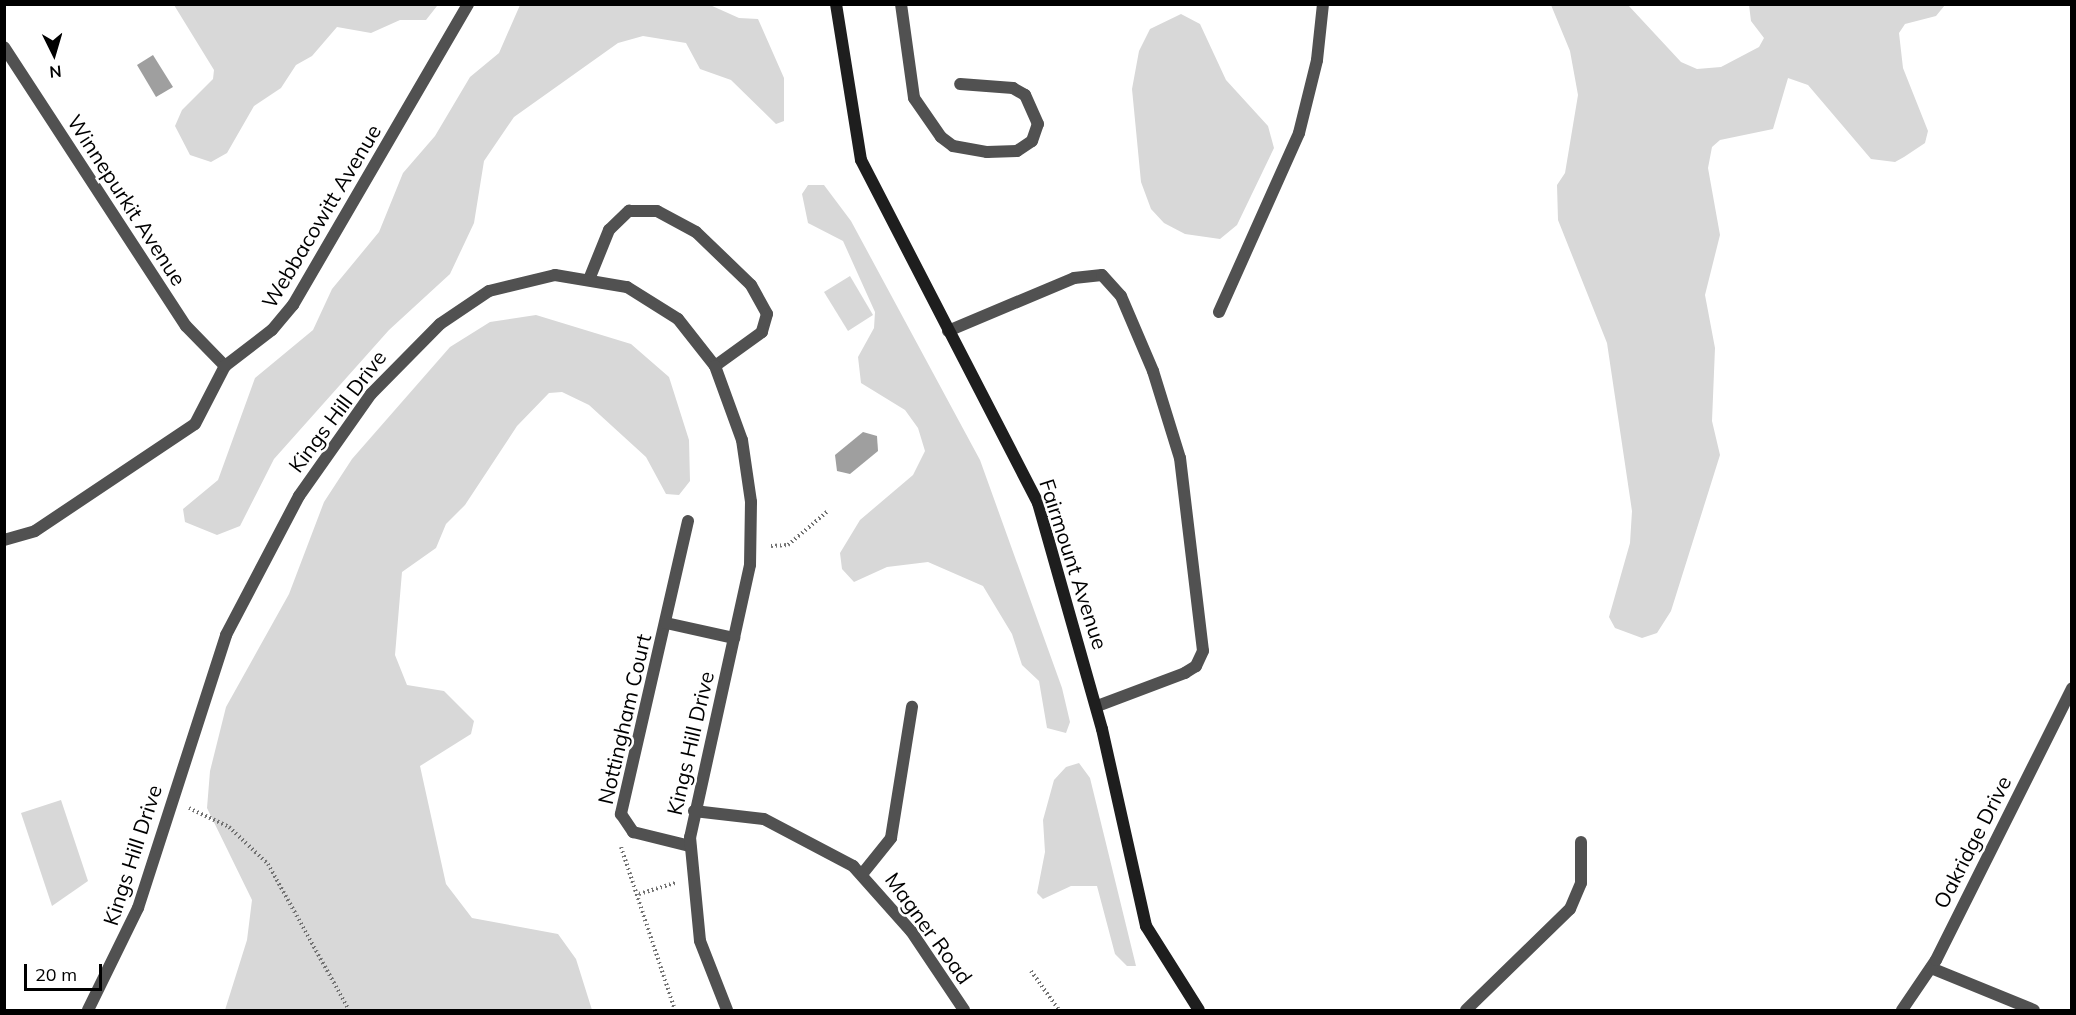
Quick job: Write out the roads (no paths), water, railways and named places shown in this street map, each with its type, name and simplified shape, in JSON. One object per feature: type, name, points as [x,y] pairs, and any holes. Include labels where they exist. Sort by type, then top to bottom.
[{"type":"street","name":"Webbacowitt Avenue","points":[[4,540],[35,531],[189,429],[225,366],[285,317],[468,4]]},
{"type":"street","name":"Fairmount Avenue","points":[[836,4],[861,160],[1038,503],[1097,706],[1146,926],[1199,1011]]},
{"type":"street","points":[[901,4],[914,98],[940,137],[952,146],[987,152],[1017,151],[1032,141],[1038,124],[1025,95],[1013,88],[960,84]]},
{"type":"street","points":[[1219,312],[1287,168],[1309,101],[1323,4]]},
{"type":"street","name":"Winnepurkit Avenue","points":[[4,47],[186,326],[225,366]]},
{"type":"street","points":[[590,277],[609,230],[629,212],[657,211],[696,232],[751,285],[767,314],[762,332],[715,366]]},
{"type":"street","points":[[948,331],[1074,278],[1100,275],[1110,280],[1174,428],[1203,640],[1198,663],[1097,706]]},
{"type":"street","name":"Kings Hill Drive","points":[[88,1011],[138,908],[201,701],[248,588],[299,496],[371,393],[423,338],[489,291],[538,276],[590,277],[656,302],[687,327],[715,366],[737,422],[751,502],[750,565],[694,811],[690,846],[691,880],[700,941],[727,1011]]},
{"type":"street","name":"Nottingham Court","points":[[688,521],[621,814],[629,830],[690,846]]},
{"type":"street","name":"Nottingham Court","points":[[666,623],[734,638]]},
{"type":"street","name":"Oakridge Drive","points":[[1902,1011],[1931,968],[2072,688]]},
{"type":"street","points":[[863,873],[891,838],[912,707]]},
{"type":"street","name":"Magner Road","points":[[694,811],[735,812],[773,822],[863,873],[964,1011]]},
{"type":"street","points":[[1466,1011],[1570,909],[1581,883],[1581,842]]},
{"type":"street","points":[[1931,968],[2034,1011]]}]
